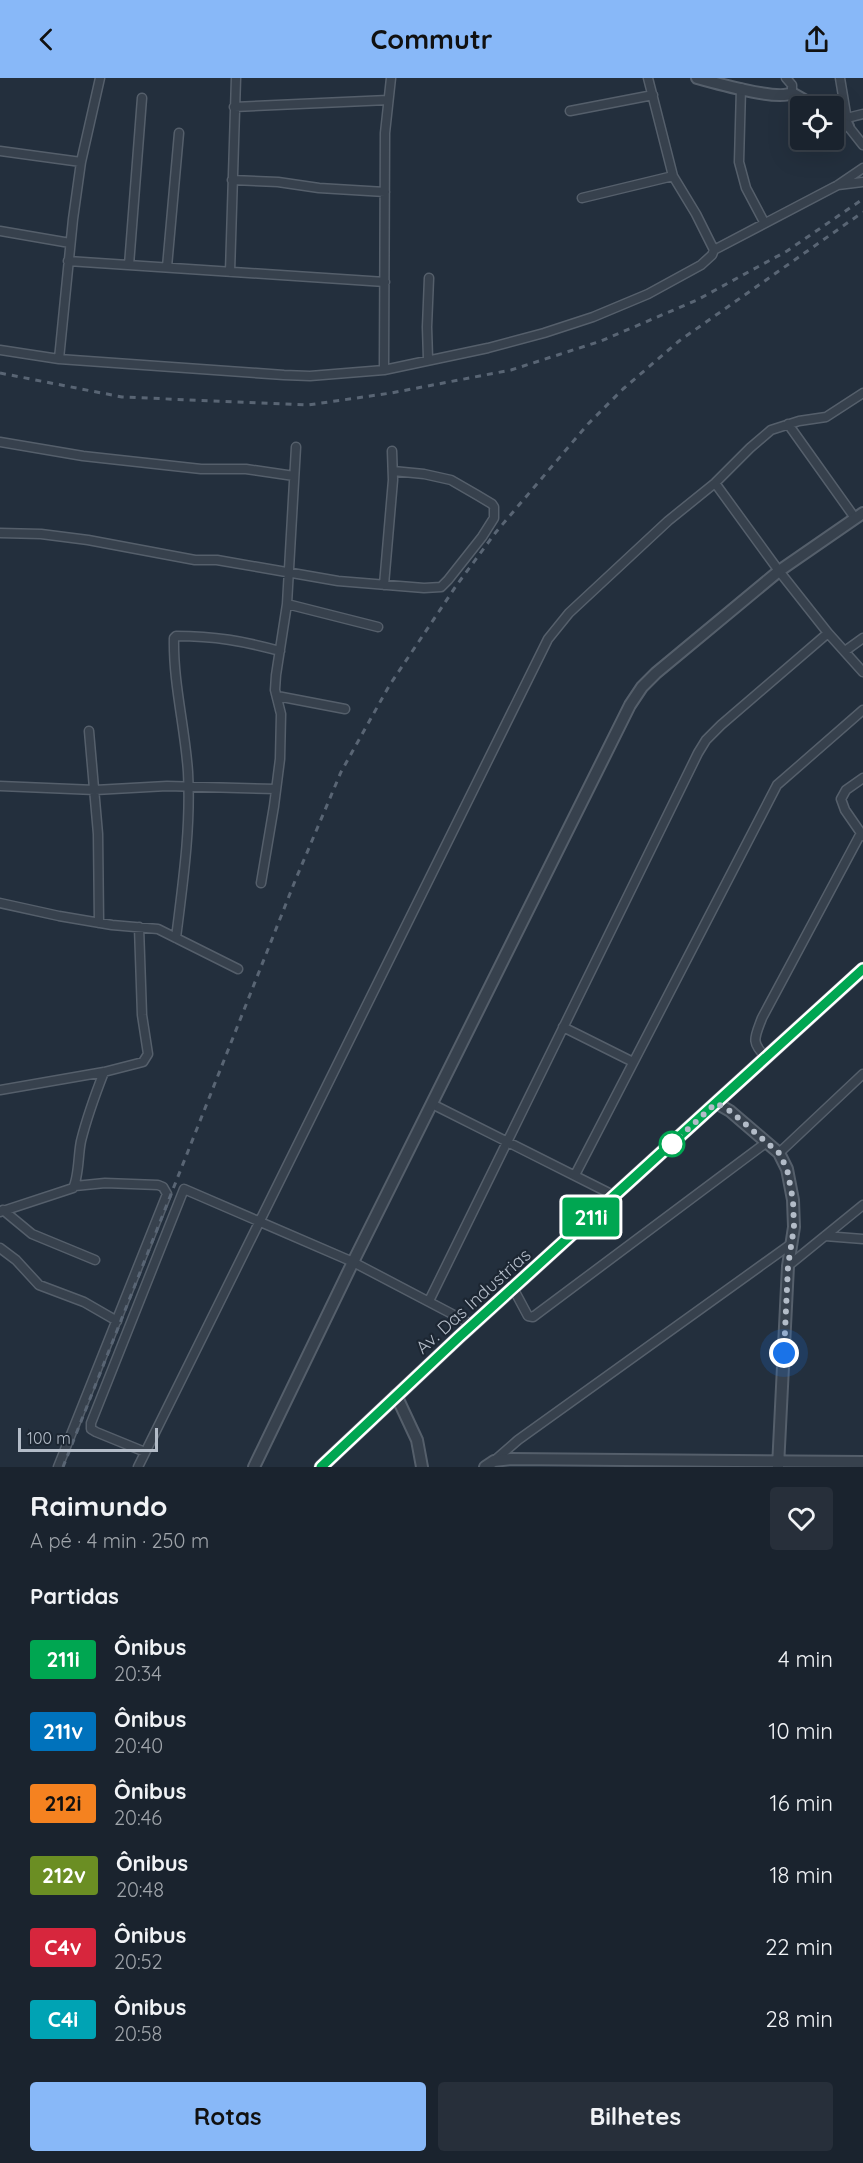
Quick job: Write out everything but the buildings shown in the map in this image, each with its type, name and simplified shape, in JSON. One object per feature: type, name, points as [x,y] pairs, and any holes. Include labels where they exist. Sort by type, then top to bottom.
[{"type":"main road","name":"Av. Das Industrias","points":[[321,1467],[396,1395],[863,969]]},
{"type":"street","points":[[59,358],[70,243],[81,162],[100,78]]},
{"type":"street","points":[[230,272],[236,78]]},
{"type":"street","points":[[384,369],[385,133],[391,78]]},
{"type":"street","points":[[648,78],[673,176],[714,250]]},
{"type":"street","points":[[697,78],[786,96],[792,93]]},
{"type":"street","points":[[786,78],[792,85],[792,93]]},
{"type":"street","points":[[840,78],[847,122],[863,145]]},
{"type":"street","points":[[741,88],[739,162],[746,188],[764,222]]},
{"type":"street","points":[[792,93],[797,96]]},
{"type":"street","points":[[570,111],[653,95]]},
{"type":"street","points":[[129,265],[142,98]]},
{"type":"street","points":[[234,106],[388,100]]},
{"type":"street","points":[[844,121],[847,122],[863,114]]},
{"type":"street","points":[[167,267],[179,133]]},
{"type":"street","points":[[0,151],[81,162]]},
{"type":"street","points":[[0,350],[59,358],[310,376],[384,369],[488,348],[593,317],[648,294],[701,265],[714,250],[838,185],[863,168]]},
{"type":"street","points":[[582,198],[673,176]]},
{"type":"street","points":[[232,180],[385,192]]},
{"type":"street","points":[[838,185],[863,182]]},
{"type":"street","points":[[0,231],[70,243]]},
{"type":"street","points":[[69,261],[385,282]]},
{"type":"street","points":[[428,359],[429,279]]},
{"type":"street","points":[[138,1467],[548,639],[569,613],[771,430],[788,424],[826,417],[863,393]]},
{"type":"street","points":[[255,1467],[353,1262],[630,705],[642,687],[656,673],[779,571],[859,516],[788,424]]},
{"type":"street","points":[[0,442],[104,459],[201,468],[246,469],[294,476]]},
{"type":"street","points":[[261,883],[280,759],[281,714],[276,675],[287,604],[296,447]]},
{"type":"street","points":[[384,585],[393,471],[392,451]]},
{"type":"street","points":[[0,533],[41,534],[88,540],[195,560],[217,560],[338,581],[424,588],[441,587],[482,537],[495,515],[492,504],[451,480],[393,471]]},
{"type":"street","points":[[715,483],[779,571],[828,633],[863,672]]},
{"type":"street","points":[[287,604],[378,627]]},
{"type":"street","points":[[429,1301],[685,777],[706,740],[828,633]]},
{"type":"street","points":[[176,938],[189,819],[174,638],[176,636],[213,636],[280,651]]},
{"type":"street","points":[[845,651],[863,638]]},
{"type":"street","points":[[277,696],[345,709]]},
{"type":"street","points":[[575,1175],[777,785],[863,710]]},
{"type":"street","points":[[89,731],[95,790],[99,923]]},
{"type":"street","points":[[766,1058],[756,1048],[755,1038],[762,1018],[842,866],[862,835],[845,810],[841,799],[846,790],[863,778]]},
{"type":"street","points":[[0,786],[95,790],[188,787],[276,789]]},
{"type":"street","points":[[0,903],[99,923],[158,929],[238,969]]},
{"type":"street","points":[[0,1090],[104,1072],[143,1062],[148,1054],[142,1015],[139,927]]},
{"type":"street","points":[[563,1027],[633,1062]]},
{"type":"street","points":[[75,1186],[82,1139],[104,1072]]},
{"type":"street","points":[[779,1153],[863,1074]]},
{"type":"street","points":[[716,1103],[730,1111],[779,1153],[787,1169],[793,1200],[794,1227],[788,1266],[778,1465]]},
{"type":"street","points":[[432,1104],[615,1196]]},
{"type":"street","points":[[513,1288],[528,1316],[533,1317],[767,1142]]},
{"type":"street","points":[[2,1211],[66,1191],[75,1186],[105,1182],[158,1185],[163,1187],[167,1194],[58,1467]]},
{"type":"street","points":[[145,1452],[91,1429],[182,1191],[187,1189],[353,1262],[473,1325]]},
{"type":"street","points":[[788,1266],[863,1205]]},
{"type":"street","points":[[2,1211],[32,1234],[95,1260]]},
{"type":"street","points":[[825,1236],[863,1239]]},
{"type":"street","points":[[489,1464],[518,1440],[791,1244]]},
{"type":"street","points":[[0,1248],[16,1260],[39,1285],[84,1302],[117,1321]]},
{"type":"street","points":[[396,1395],[417,1440],[422,1467]]},
{"type":"street","points":[[489,1464],[511,1459],[778,1465],[863,1462]]},
{"type":"railway","points":[[0,373],[122,397],[308,405],[391,393],[511,370],[601,341],[697,300],[787,251],[863,199]]},
{"type":"railway","points":[[63,1467],[295,881],[341,772],[389,686],[456,586],[496,532],[588,424],[623,389],[679,341],[863,212]]},
{"type":"bus line","name":"211i","points":[[321,1467],[459,1337],[863,969]]},
{"type":"route","points":[[672,1144],[716,1103],[730,1111],[779,1153],[787,1169],[793,1200],[794,1227],[788,1266],[784,1353]]}]
